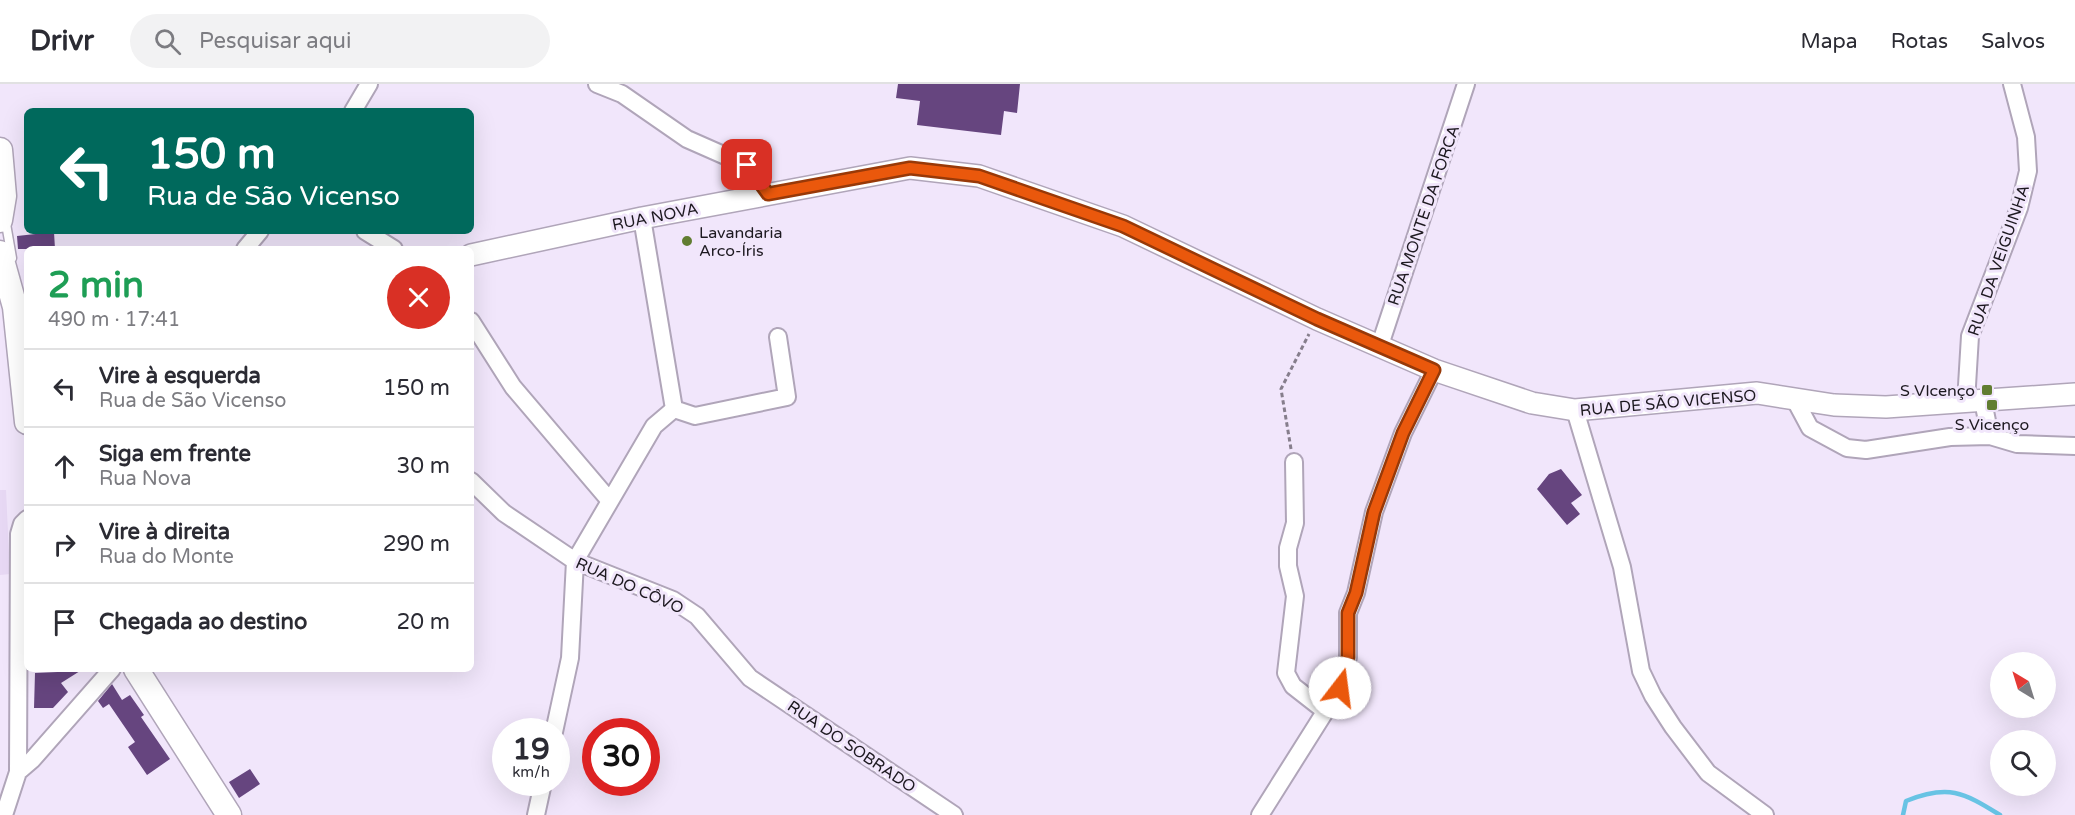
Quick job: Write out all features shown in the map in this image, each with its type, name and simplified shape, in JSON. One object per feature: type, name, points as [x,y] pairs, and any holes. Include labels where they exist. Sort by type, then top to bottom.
[{"type":"main road","points":[[0,150],[1,213]]},
{"type":"main road","points":[[10,285],[24,398]]},
{"type":"main road","points":[[138,672],[229,815]]},
{"type":"street","points":[[355,108],[369,84]]},
{"type":"street","points":[[597,84],[622,94],[687,140],[747,165],[768,194]]},
{"type":"street","name":"RUA MONTE DA FORCA","points":[[1380,345],[1466,84]]},
{"type":"street","name":"RUA DA VEIGUINHA","points":[[1990,436],[1975,401],[1970,336],[1987,285],[2019,208],[2028,171],[2026,137],[2012,84]]},
{"type":"street","name":"RUA NOVA","points":[[474,254],[642,218],[910,168],[979,176],[1123,226],[1317,319],[1380,345]]},
{"type":"street","points":[[642,218],[674,409]]},
{"type":"street","points":[[248,246],[258,234]]},
{"type":"street","points":[[370,234],[389,246]]},
{"type":"street","points":[[474,326],[513,387],[610,501]]},
{"type":"street","points":[[674,409],[695,416],[787,397],[778,337]]},
{"type":"street","name":"RUA DE SÃO VICENSO","points":[[1380,345],[1434,370],[1532,403],[1575,410],[1747,393],[1795,400],[1886,408],[2075,394]]},
{"type":"street","points":[[1260,815],[1340,688],[1348,657],[1348,613],[1356,593],[1374,512],[1403,433],[1434,370]]},
{"type":"street","points":[[1795,400],[1810,428],[1847,448],[1866,450],[1950,437],[1990,436],[2017,444],[2075,446]]},
{"type":"street","points":[[557,718],[570,658],[575,561],[654,426],[674,409]]},
{"type":"street","points":[[1575,410],[1622,567],[1635,649],[1649,687],[1673,727],[1708,773],[1765,815]]},
{"type":"street","points":[[1294,462],[1295,523],[1288,548],[1288,566],[1295,596],[1286,673],[1293,686],[1325,711]]},
{"type":"street","name":"RUA DO CÔVO","points":[[474,484],[504,513],[575,561],[673,600],[697,616],[750,678]]},
{"type":"street","points":[[4,815],[18,772],[19,534],[24,522]]},
{"type":"street","points":[[18,772],[32,760],[109,672]]},
{"type":"street","name":"RUA DO SOBRADO","points":[[750,678],[954,815]]},
{"type":"street","points":[[536,815],[540,796]]},
{"type":"lane","points":[[1,213],[10,243],[10,285]]},
{"type":"path","points":[[1294,462],[1283,414],[1281,389],[1293,360],[1317,319]]},
{"type":"shaded area","points":[[0,490],[6,490],[10,574],[0,575]]},
{"type":"building","points":[[898,84],[1020,84],[1017,113],[1004,111],[1001,135],[917,125],[920,101],[896,98]]},
{"type":"building","points":[[54,234],[55,246],[24,246],[24,249],[18,249],[17,236]]},
{"type":"building","points":[[1561,469],[1582,495],[1571,503],[1580,514],[1567,525],[1537,489],[1549,474]]},
{"type":"building","points":[[78,672],[61,683],[68,692],[53,708],[34,708],[35,673]]},
{"type":"building","points":[[112,684],[122,700],[130,695],[144,715],[141,717],[170,759],[147,775],[128,747],[135,742],[109,704],[103,708],[98,701]]},
{"type":"building","points":[[250,769],[260,784],[239,798],[229,782]]},
{"type":"waterway","points":[[1903,815],[1906,801],[1944,792],[1965,796],[2000,815]]},
{"type":"place","name":"Lavandaria Arco-Íris","points":[[687,241]]},
{"type":"place","name":"S VIcenço","points":[[1987,390]]},
{"type":"place","name":"S Vicenço","points":[[1992,405]]},
{"type":"route","points":[[747,165],[768,194],[910,168],[979,176],[1123,226],[1317,319],[1434,370],[1403,433],[1374,512],[1356,593],[1348,613],[1348,657],[1340,688]]}]
